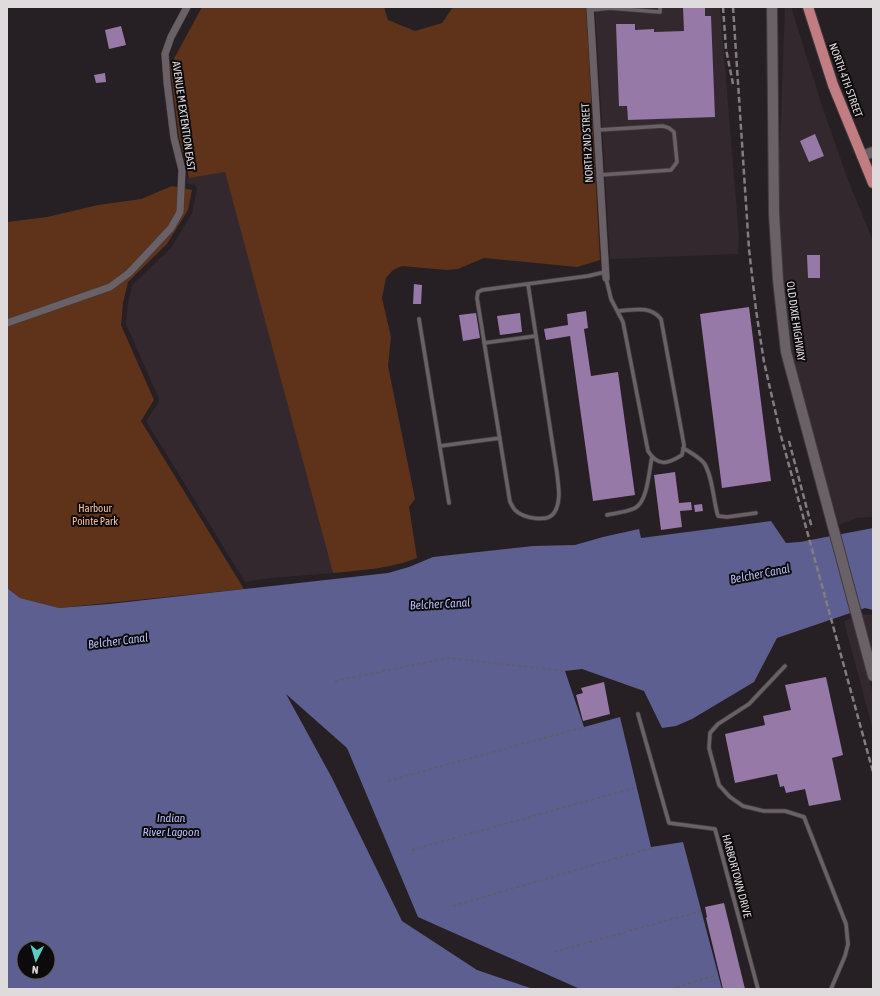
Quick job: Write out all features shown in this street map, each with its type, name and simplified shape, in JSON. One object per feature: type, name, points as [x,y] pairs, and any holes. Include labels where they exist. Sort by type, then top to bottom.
[{"type":"main road","name":"NORTH 4TH STREET","points":[[808,7],[834,85],[873,183]]},
{"type":"street","name":"AVENUE M EXTENTION EAST","points":[[7,323],[110,287],[129,273],[171,228],[180,212],[182,170],[174,138],[166,82],[165,54],[171,37],[187,7]]},
{"type":"street","name":"OLD DIXIE HIGHWAY","points":[[772,7],[774,214],[778,280],[786,352],[873,676]]},
{"type":"street","name":"NORTH 2ND STREET","points":[[591,9],[606,275]]},
{"type":"street","points":[[862,156],[873,152]]},
{"type":"lane","points":[[591,9],[610,8],[660,12],[660,7]]},
{"type":"lane","points":[[598,130],[663,126],[669,128],[674,132],[677,162],[671,170],[600,175]]},
{"type":"lane","points":[[528,284],[557,473],[559,495],[554,513],[548,518],[534,519],[515,511],[510,502],[477,298],[478,292],[482,290],[588,276],[606,275],[611,299],[623,322],[648,450],[652,457],[658,462],[671,462],[682,455],[684,445],[661,319],[656,313],[646,309],[618,311]]},
{"type":"lane","points":[[419,319],[449,503]]},
{"type":"lane","points":[[484,343],[536,336]]},
{"type":"lane","points":[[440,446],[500,438]]},
{"type":"lane","points":[[683,448],[704,463],[709,476],[718,516],[727,517],[756,513]]},
{"type":"lane","points":[[607,516],[635,508],[639,504],[645,494],[652,457]]},
{"type":"lane","points":[[785,666],[749,704],[718,724],[710,733],[709,748],[719,786],[730,797],[743,806],[764,811],[785,811],[804,817],[846,924],[848,944],[847,950],[831,989]]},
{"type":"lane","name":"HARBORTOWN DRIVE","points":[[638,714],[670,823],[715,830],[758,989]]},
{"type":"path","points":[[335,681],[448,658],[565,671]]},
{"type":"path","points":[[388,781],[584,728]]},
{"type":"path","points":[[412,850],[637,787]]},
{"type":"path","points":[[452,906],[651,848]]},
{"type":"path","points":[[554,952],[701,911]]},
{"type":"path","points":[[671,989],[716,975]]},
{"type":"shaded area","points":[[595,7],[720,7],[739,236],[738,254],[610,259]]},
{"type":"shaded area","points":[[785,7],[791,7],[823,109],[848,180],[873,241],[873,517],[856,518],[839,525],[790,350],[783,280],[778,194]]},
{"type":"shaded area","points":[[225,171],[333,573],[271,578],[245,582],[146,421],[159,399],[126,324],[132,285],[171,248],[192,213],[197,189],[195,185],[187,183],[187,178]]},
{"type":"shaded area","points":[[861,615],[873,615],[873,658]]},
{"type":"shaded area","points":[[852,618],[873,694],[873,731],[844,621]]},
{"type":"green space","points":[[202,7],[384,7],[388,20],[415,31],[442,23],[453,7],[586,7],[600,260],[577,267],[484,258],[458,269],[447,270],[402,266],[393,270],[386,278],[382,298],[391,337],[388,366],[415,499],[409,507],[417,558],[407,562],[386,567],[333,573],[225,172],[189,178],[179,137],[170,66]]},
{"type":"green space","name":"Harbour Pointe Park","points":[[172,186],[192,190],[188,210],[167,244],[128,282],[123,303],[121,325],[154,400],[141,421],[244,589],[59,608],[20,598],[7,588],[7,222],[47,217],[98,205],[141,199]]},
{"type":"water","name":"Indian River Lagoon","points":[[771,521],[786,543],[800,542],[873,528],[873,610],[865,608],[777,638],[754,682],[692,719],[676,726],[662,728],[644,691],[582,669],[565,671],[584,727],[620,717],[651,847],[683,842],[722,989],[580,989],[418,917],[347,748],[286,694],[332,778],[402,921],[477,970],[533,989],[7,989],[7,588],[20,598],[59,608],[109,604],[388,573],[409,567],[433,557],[533,546],[575,545],[639,529],[641,538]]},
{"type":"building","points":[[683,7],[705,7],[705,16],[711,16],[715,117],[628,120],[627,106],[619,106],[616,24],[635,24],[635,30],[654,29],[654,32],[684,31]]},
{"type":"building","points":[[121,26],[126,45],[109,49],[105,30]]},
{"type":"building","points":[[105,73],[106,82],[96,83],[94,75]]},
{"type":"building","points":[[815,134],[824,156],[809,162],[800,141]]},
{"type":"building","points":[[807,255],[820,255],[820,278],[808,278]]},
{"type":"building","points":[[414,284],[422,285],[421,304],[413,304]]},
{"type":"building","points":[[749,307],[771,481],[722,488],[700,314]]},
{"type":"building","points":[[586,311],[588,328],[584,329],[591,376],[618,372],[635,495],[593,501],[570,336],[546,340],[544,329],[568,325],[567,314]]},
{"type":"building","points":[[476,313],[480,338],[463,341],[459,315]]},
{"type":"building","points":[[520,313],[522,332],[500,335],[497,316]]},
{"type":"building","points":[[675,472],[679,503],[691,502],[692,510],[680,511],[682,527],[661,530],[654,475]]},
{"type":"building","points":[[702,504],[703,511],[695,512],[694,505]]},
{"type":"building","points":[[826,677],[843,755],[832,758],[841,800],[809,806],[805,789],[786,793],[784,786],[780,787],[777,774],[735,783],[725,734],[765,725],[763,716],[791,710],[785,685]]},
{"type":"building","points":[[604,682],[610,714],[583,721],[576,695],[583,693],[581,688]]},
{"type":"building","points":[[724,903],[745,989],[723,989],[706,918],[705,907]]},
{"type":"railway","points":[[723,7],[726,49],[733,84]]},
{"type":"railway","points":[[733,7],[749,249],[764,362],[781,436],[873,772]]},
{"type":"railway","points":[[789,441],[812,528]]},
{"type":"water label","name":"Belcher Canal","points":[[760,574]]},
{"type":"water label","name":"Belcher Canal","points":[[440,604]]},
{"type":"water label","name":"Belcher Canal","points":[[118,641]]}]
